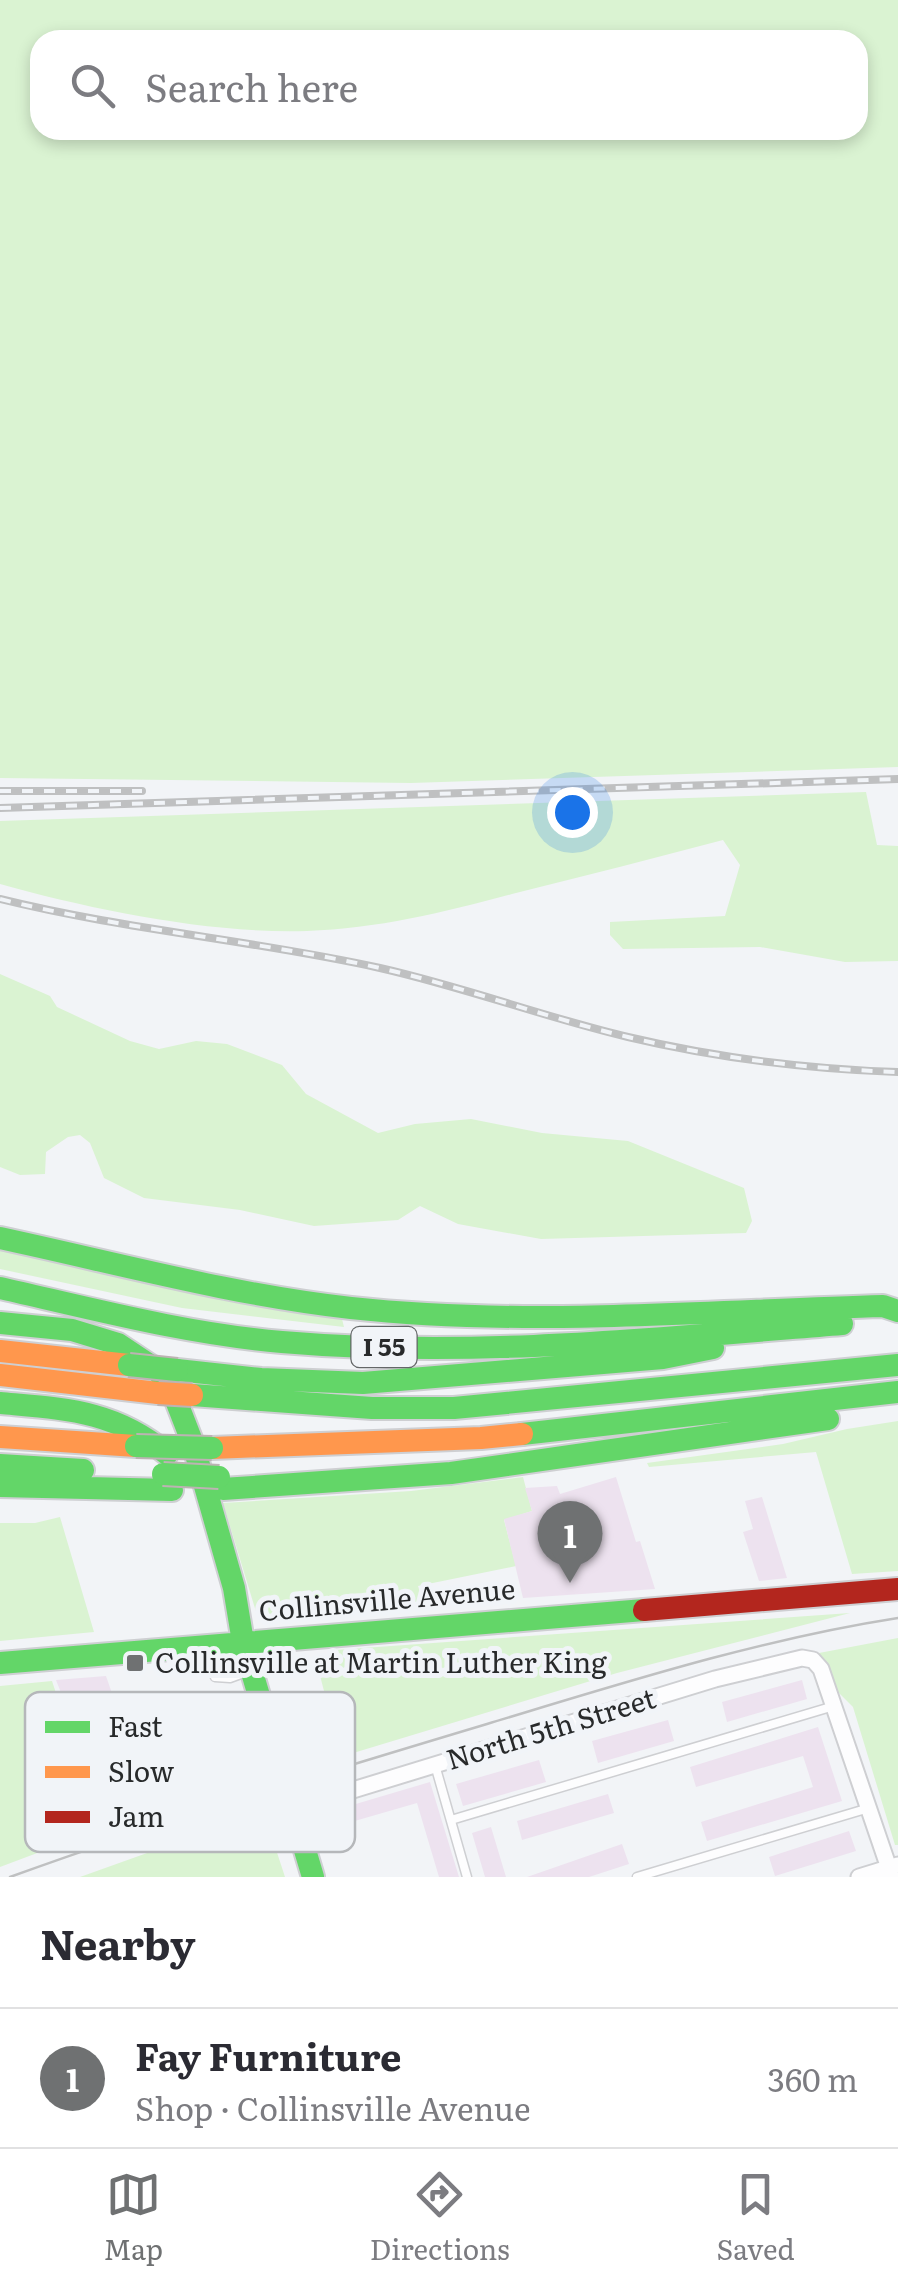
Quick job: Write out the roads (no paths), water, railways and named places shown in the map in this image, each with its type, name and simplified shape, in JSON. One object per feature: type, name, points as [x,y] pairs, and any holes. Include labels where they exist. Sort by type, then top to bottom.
[{"type":"main road","points":[[0,1238],[278,1298],[353,1308],[524,1316],[883,1306],[898,1311]]},
{"type":"main road","name":"I 55","points":[[0,1288],[200,1330],[340,1346],[517,1348],[898,1319]]},
{"type":"main road","points":[[0,1323],[54,1326],[110,1340],[146,1360],[162,1375],[187,1412],[216,1489],[240,1609],[242,1642],[257,1692]]},
{"type":"main road","points":[[0,1351],[316,1382],[410,1380],[663,1358],[772,1330]]},
{"type":"main road","points":[[0,1375],[158,1392],[187,1412],[454,1408],[898,1365]]},
{"type":"main road","points":[[0,1437],[212,1448],[481,1438],[898,1392]]},
{"type":"main road","points":[[0,1403],[113,1417],[137,1429],[165,1452],[186,1485],[225,1616],[242,1642]]},
{"type":"main road","points":[[0,1465],[216,1489],[355,1480],[578,1456],[892,1410],[898,1406]]},
{"type":"main road","points":[[0,1486],[168,1482]]},
{"type":"main road","name":"Collinsville Avenue","points":[[0,1662],[898,1589]]},
{"type":"main road","points":[[305,1852],[313,1877]]},
{"type":"street","name":"North 5th Street","points":[[355,1789],[715,1679],[802,1658],[813,1660],[821,1669],[834,1706]]},
{"type":"street","points":[[834,1706],[893,1870],[859,1877]]},
{"type":"lane","points":[[215,1677],[230,1678],[251,1671]]},
{"type":"lane","points":[[451,1820],[834,1706]]},
{"type":"lane","points":[[435,1765],[468,1877]]},
{"type":"lane","points":[[637,1877],[869,1808]]},
{"type":"tram line","points":[[355,1764],[742,1650],[898,1618]]},
{"type":"tram line","points":[[10,1877],[82,1852]]},
{"type":"railway","points":[[0,808],[898,779]]},
{"type":"railway","points":[[0,791],[142,791]]},
{"type":"railway","points":[[0,899],[380,968],[597,1029],[695,1051],[796,1065],[898,1072]]},
{"type":"place","name":"Fay Furniture","points":[[570,1583]]},
{"type":"place","name":"Collinsville at Martin Luther King","points":[[135,1663]]}]
